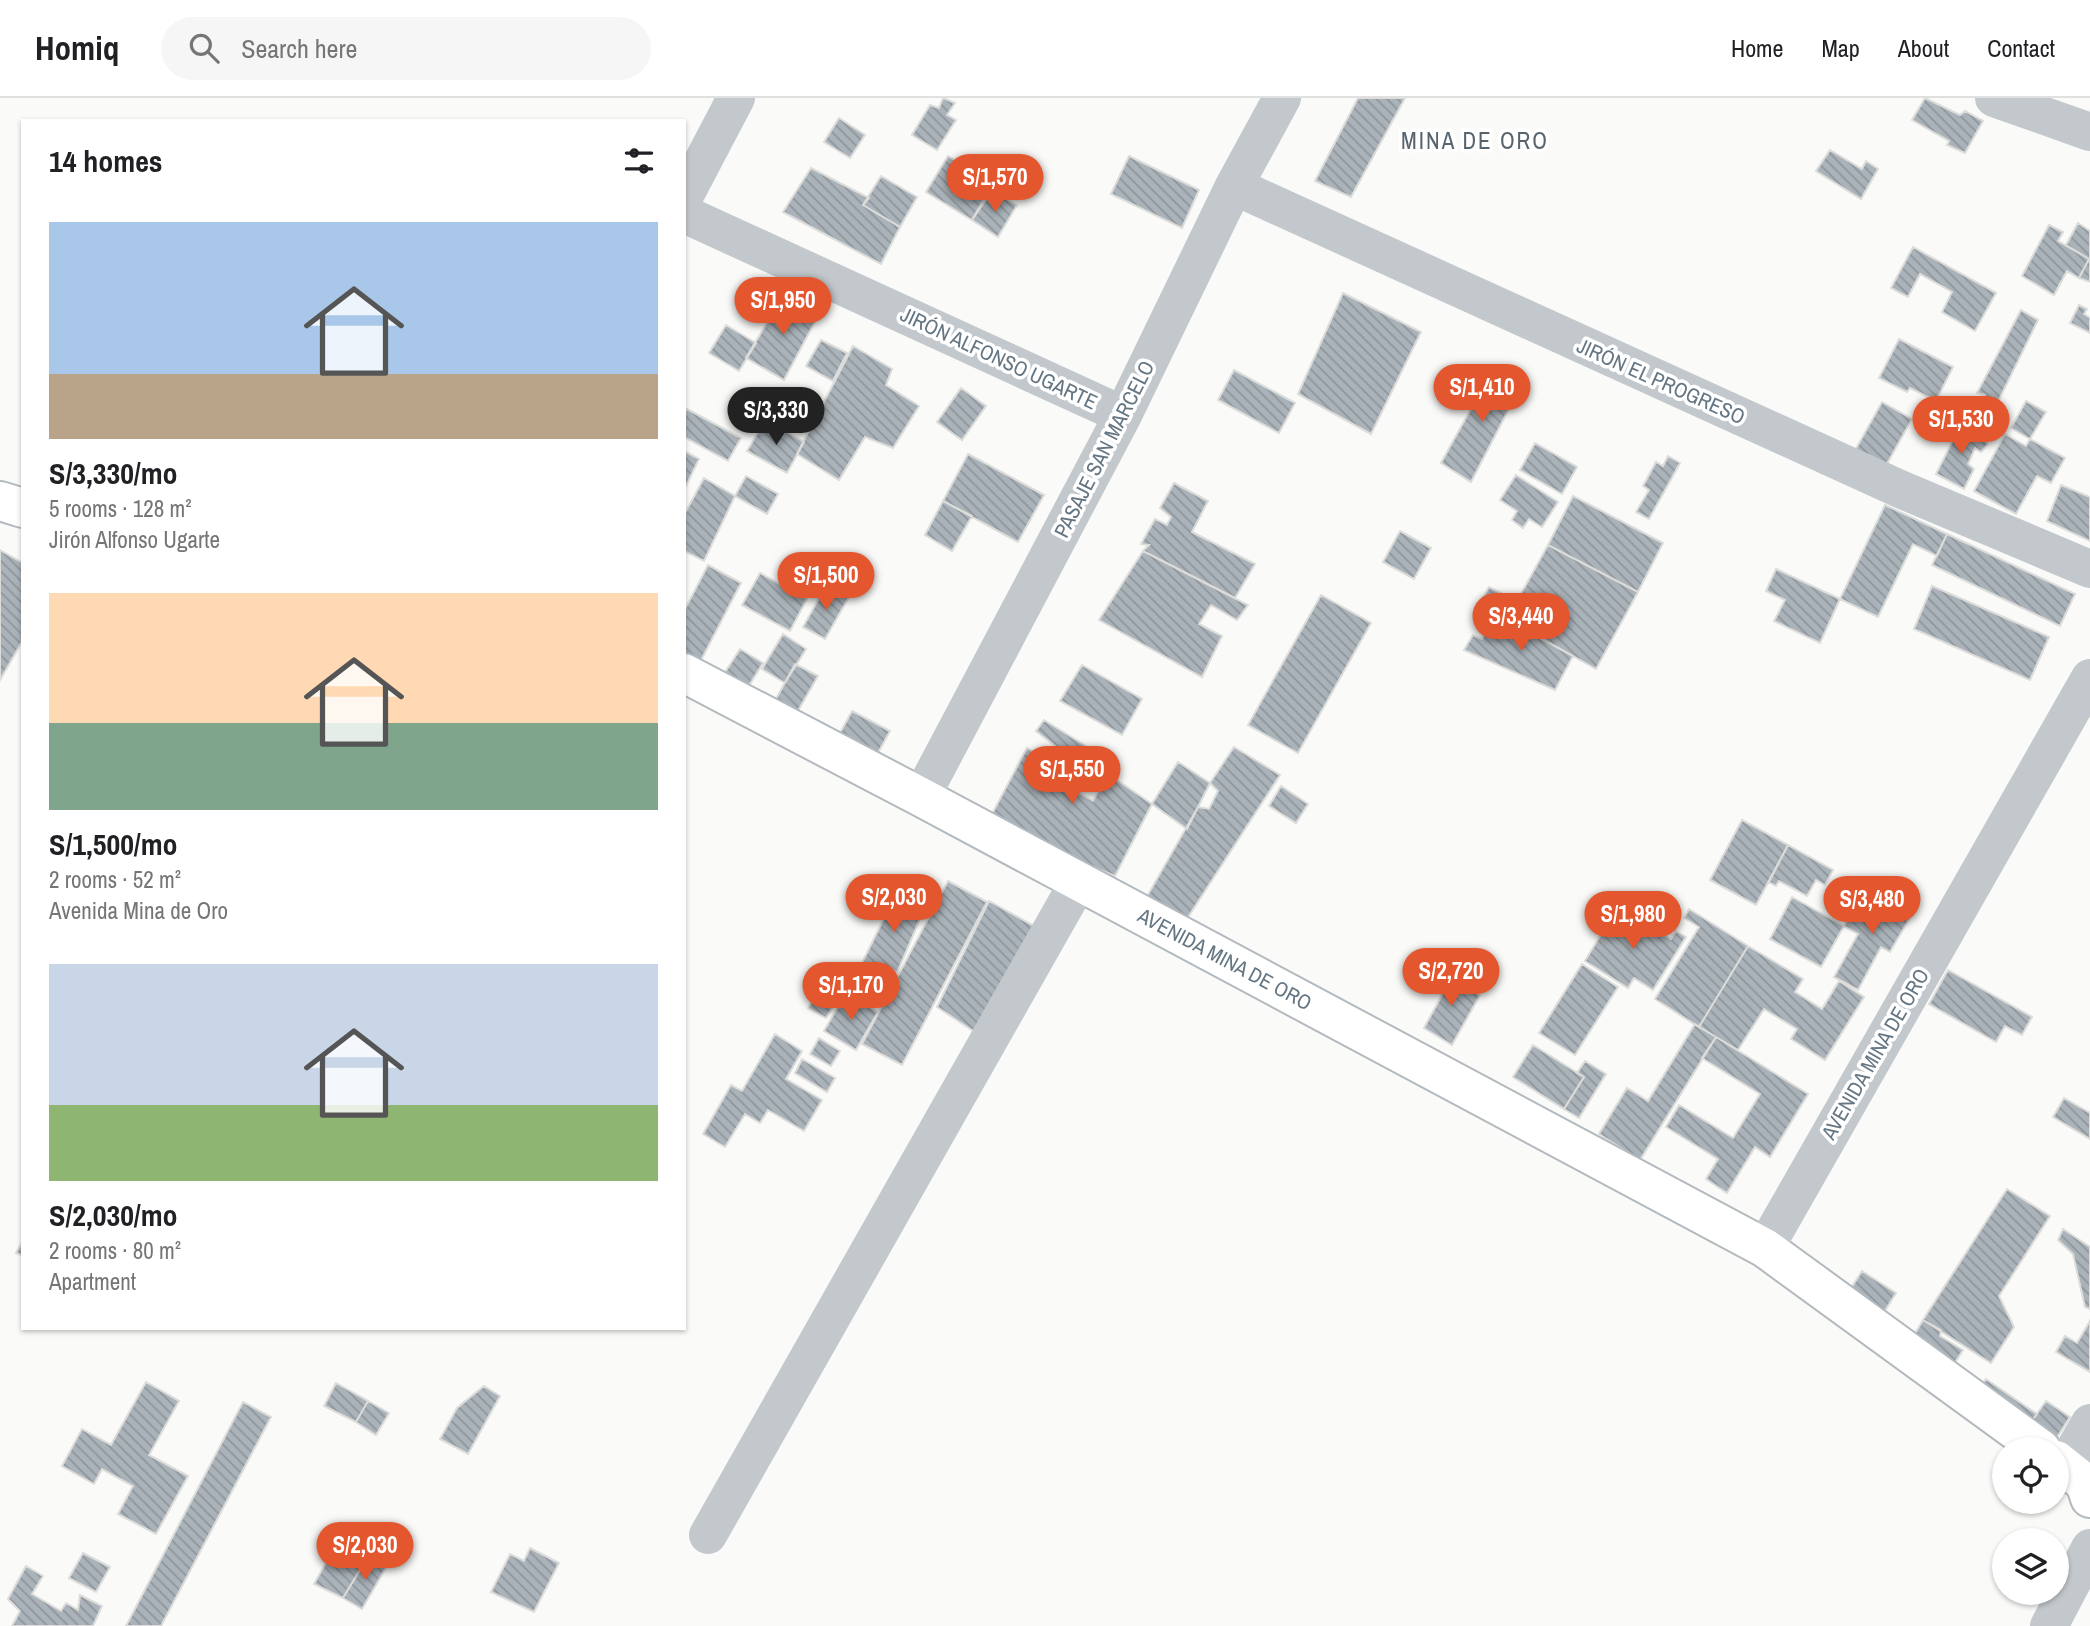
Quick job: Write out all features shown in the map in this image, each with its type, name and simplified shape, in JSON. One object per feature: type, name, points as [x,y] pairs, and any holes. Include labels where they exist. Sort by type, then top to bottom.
[{"type":"street","points":[[686,193],[736,98]]},
{"type":"street","name":"PASAJE SAN MARCELO","points":[[921,797],[1123,415],[1234,186],[1282,98]]},
{"type":"street","points":[[1994,98],[2090,132]]},
{"type":"street","name":"JIRÓN EL PROGRESO","points":[[1234,186],[1900,489],[2090,569]]},
{"type":"street","name":"JIRÓN ALFONSO UGARTE","points":[[686,215],[1123,415]]},
{"type":"street","points":[[0,501],[21,507]]},
{"type":"street","name":"AVENIDA MINA DE ORO","points":[[686,674],[1765,1248],[2025,1437]]},
{"type":"street","name":"AVENIDA MINA DE ORO","points":[[1765,1248],[2090,678]]},
{"type":"street","points":[[708,1535],[1079,881]]},
{"type":"street","points":[[2069,1443],[2090,1423]]},
{"type":"street","name":"AVENIDA MINA DE ORO","points":[[2069,1470],[2085,1483],[2090,1498]]},
{"type":"street","points":[[2049,1626],[2090,1548]]},
{"type":"building","points":[[943,98],[955,103],[947,115],[956,120],[937,150],[912,135],[930,105],[939,108]]},
{"type":"building","points":[[1358,98],[1405,98],[1351,197],[1315,181]]},
{"type":"building","points":[[1925,98],[1960,115],[1965,111],[1983,121],[1965,153],[1947,145],[1949,141],[1912,120]]},
{"type":"building","points":[[839,118],[865,135],[850,158],[824,142]]},
{"type":"building","points":[[1830,150],[1862,169],[1866,161],[1878,169],[1861,199],[1816,171]]},
{"type":"building","points":[[948,156],[993,183],[972,220],[926,192]]},
{"type":"building","points":[[1129,156],[1199,190],[1182,228],[1111,194]]},
{"type":"building","points":[[811,168],[869,198],[863,205],[900,227],[881,264],[783,212]]},
{"type":"building","points":[[881,176],[917,197],[900,227],[863,205]]},
{"type":"building","points":[[992,191],[1017,205],[998,237],[972,220]]},
{"type":"building","points":[[2078,223],[2090,231],[2090,282],[2079,278],[2089,259],[2066,245]]},
{"type":"building","points":[[2049,225],[2063,232],[2058,241],[2089,259],[2079,278],[2067,271],[2054,295],[2022,276]]},
{"type":"building","points":[[1913,247],[1996,293],[1975,331],[1942,312],[1952,292],[1920,274],[1908,297],[1891,288]]},
{"type":"building","points":[[1343,293],[1421,332],[1371,434],[1298,394]]},
{"type":"building","points":[[784,294],[819,314],[784,380],[746,358]]},
{"type":"building","points":[[2079,305],[2087,309],[2084,314],[2090,318],[2090,333],[2070,323]]},
{"type":"building","points":[[2021,310],[2038,320],[1993,412],[1980,403],[1985,395],[1977,393]]},
{"type":"building","points":[[726,325],[756,343],[739,371],[709,353]]},
{"type":"building","points":[[1899,339],[1953,367],[1936,401],[1910,388],[1907,392],[1879,378]]},
{"type":"building","points":[[821,340],[847,353],[833,381],[806,366]]},
{"type":"building","points":[[853,346],[892,369],[886,385],[919,406],[893,448],[865,437],[839,480],[797,454]]},
{"type":"building","points":[[1494,367],[1524,380],[1471,482],[1441,463]]},
{"type":"building","points":[[1234,370],[1295,403],[1279,433],[1218,400]]},
{"type":"building","points":[[961,388],[986,406],[962,440],[937,422]]},
{"type":"building","points":[[2026,401],[2046,412],[2030,439],[2011,428]]},
{"type":"building","points":[[1882,402],[1912,419],[1883,471],[1853,454]]},
{"type":"building","points":[[686,410],[741,438],[728,461],[686,438]]},
{"type":"building","points":[[765,420],[804,442],[787,473],[747,451]]},
{"type":"building","points":[[1961,424],[1982,434],[1988,444],[1981,452],[1975,448],[1968,464],[1974,469],[1964,489],[1936,474]]},
{"type":"building","points":[[2005,434],[2026,446],[2030,439],[2065,458],[2051,483],[2037,476],[2016,514],[1974,491]]},
{"type":"building","points":[[1535,443],[1577,467],[1562,494],[1520,470]]},
{"type":"building","points":[[686,452],[699,459],[686,486]]},
{"type":"building","points":[[968,454],[1044,495],[1018,542],[943,501]]},
{"type":"building","points":[[1668,456],[1680,463],[1649,519],[1636,512],[1649,490],[1643,486],[1656,462],[1663,466]]},
{"type":"building","points":[[1516,475],[1558,502],[1542,527],[1529,519],[1523,528],[1512,520],[1517,511],[1500,500]]},
{"type":"building","points":[[746,476],[778,494],[767,514],[735,496]]},
{"type":"building","points":[[704,478],[735,496],[704,561],[686,552],[686,511]]},
{"type":"building","points":[[1174,483],[1208,501],[1192,532],[1255,564],[1235,598],[1143,551],[1149,545],[1141,544],[1155,519],[1167,525],[1171,517],[1160,508]]},
{"type":"building","points":[[2061,485],[2090,497],[2090,541],[2047,521]]},
{"type":"building","points":[[1573,496],[1663,543],[1638,592],[1548,545]]},
{"type":"building","points":[[943,501],[972,516],[952,551],[925,535]]},
{"type":"building","points":[[1885,505],[1947,534],[1937,556],[1913,544],[1878,617],[1840,599]]},
{"type":"building","points":[[1400,531],[1431,548],[1414,579],[1383,562]]},
{"type":"building","points":[[1947,534],[2075,594],[2060,626],[1932,565]]},
{"type":"building","points":[[1548,545],[1638,592],[1596,669],[1480,603],[1489,587],[1517,601]]},
{"type":"building","points":[[0,550],[21,562],[21,643],[0,680]]},
{"type":"building","points":[[1143,551],[1248,605],[1237,620],[1211,605],[1199,624],[1222,636],[1202,677],[1099,620]]},
{"type":"building","points":[[708,565],[741,583],[697,668],[686,663],[686,607]]},
{"type":"building","points":[[1776,569],[1840,599],[1820,643],[1774,621],[1785,600],[1766,591]]},
{"type":"building","points":[[760,573],[807,599],[790,631],[742,605]]},
{"type":"building","points":[[827,584],[849,597],[825,639],[803,627]]},
{"type":"building","points":[[1932,586],[2049,637],[2030,680],[1914,629]]},
{"type":"building","points":[[1321,595],[1371,623],[1298,753],[1248,725]]},
{"type":"building","points":[[1495,614],[1573,656],[1555,690],[1464,650],[1473,635],[1482,639]]},
{"type":"building","points":[[783,634],[806,649],[785,683],[762,669]]},
{"type":"building","points":[[740,649],[763,663],[745,692],[722,677]]},
{"type":"building","points":[[795,664],[818,676],[791,723],[769,712]]},
{"type":"building","points":[[1082,665],[1142,699],[1122,735],[1060,701]]},
{"type":"building","points":[[852,711],[890,731],[878,753],[840,733]]},
{"type":"building","points":[[1044,720],[1091,749],[1070,788],[1093,801],[1108,774],[1152,804],[1115,876],[1086,864],[992,814],[1027,748],[1052,763],[1059,749],[1036,731]]},
{"type":"building","points":[[1234,747],[1280,775],[1181,928],[1141,907],[1198,807],[1209,809],[1218,791],[1210,783]]},
{"type":"building","points":[[1178,762],[1210,783],[1187,829],[1152,804]]},
{"type":"building","points":[[1281,786],[1308,804],[1296,823],[1269,806]]},
{"type":"building","points":[[1742,820],[1788,845],[1756,905],[1710,880]]},
{"type":"building","points":[[1788,845],[1833,870],[1825,885],[1816,880],[1807,896],[1779,881],[1776,886],[1769,882]]},
{"type":"building","points":[[904,878],[931,893],[897,973],[890,968],[875,989],[855,977]]},
{"type":"building","points":[[948,881],[987,902],[902,1065],[862,1044]]},
{"type":"building","points":[[1881,890],[1915,909],[1890,952],[1881,947],[1858,990],[1834,977],[1858,934],[1844,926],[1855,905],[1869,913]]},
{"type":"building","points":[[1792,897],[1844,926],[1821,967],[1770,939]]},
{"type":"building","points":[[989,901],[1043,931],[987,1040],[937,1007]]},
{"type":"building","points":[[1618,906],[1671,939],[1676,931],[1686,937],[1653,990],[1634,978],[1628,988],[1585,961]]},
{"type":"building","points":[[1689,909],[1748,946],[1699,1027],[1655,999],[1699,927],[1684,918]]},
{"type":"building","points":[[1748,946],[1803,979],[1795,992],[1822,1009],[1839,981],[1864,997],[1825,1060],[1791,1039],[1797,1029],[1764,1009],[1738,1050],[1699,1027]]},
{"type":"building","points":[[1582,964],[1618,987],[1575,1055],[1539,1033]]},
{"type":"building","points":[[1948,970],[2032,1017],[2022,1035],[2005,1026],[1996,1042],[1929,1004]]},
{"type":"building","points":[[1440,972],[1480,995],[1452,1045],[1424,1028],[1442,995],[1430,988]]},
{"type":"building","points":[[820,987],[838,998],[826,1018],[808,1008]]},
{"type":"building","points":[[846,993],[878,1012],[856,1050],[824,1031]]},
{"type":"building","points":[[1695,1024],[1716,1037],[1640,1160],[1599,1134],[1627,1088],[1648,1101]]},
{"type":"building","points":[[775,1034],[802,1051],[786,1079],[822,1100],[804,1131],[768,1110],[760,1123],[745,1114],[725,1147],[703,1134],[731,1085],[742,1091]]},
{"type":"building","points":[[1716,1037],[1808,1094],[1770,1157],[1755,1147],[1727,1193],[1706,1179],[1718,1159],[1666,1127],[1679,1105],[1733,1138],[1760,1094],[1702,1058]]},
{"type":"building","points":[[819,1038],[840,1051],[831,1066],[810,1054]]},
{"type":"building","points":[[1533,1045],[1584,1077],[1564,1109],[1513,1077]]},
{"type":"building","points":[[802,1059],[835,1078],[827,1092],[795,1073]]},
{"type":"building","points":[[1585,1061],[1606,1074],[1579,1118],[1564,1109],[1584,1077],[1577,1073]]},
{"type":"building","points":[[2064,1098],[2090,1113],[2090,1139],[2053,1117]]},
{"type":"building","points":[[2007,1189],[2050,1216],[1999,1296],[2014,1327],[1991,1363],[1923,1320]]},
{"type":"building","points":[[2063,1229],[2090,1247],[2090,1309],[2085,1307],[2073,1254],[2058,1240]]},
{"type":"building","points":[[1862,1271],[1896,1293],[1878,1322],[1843,1301]]},
{"type":"building","points":[[1923,1320],[1941,1330],[1940,1336],[1963,1350],[1951,1369],[1909,1344]]},
{"type":"building","points":[[2090,1321],[2090,1372],[2056,1352],[2065,1336],[2077,1343]]},
{"type":"building","points":[[1986,1379],[2037,1414],[2029,1425],[1978,1390]]},
{"type":"building","points":[[146,1382],[179,1401],[149,1455],[188,1476],[156,1534],[118,1514],[133,1486],[102,1469],[94,1484],[62,1466],[82,1429],[111,1445]]},
{"type":"building","points":[[336,1383],[368,1401],[356,1422],[324,1406]]},
{"type":"building","points":[[484,1386],[500,1396],[468,1454],[440,1439],[457,1408]]},
{"type":"building","points":[[368,1401],[389,1413],[376,1435],[356,1422]]},
{"type":"building","points":[[2046,1401],[2070,1417],[2057,1437],[2047,1437],[2029,1425]]},
{"type":"building","points":[[243,1402],[271,1417],[161,1626],[126,1626]]},
{"type":"building","points":[[341,1536],[369,1555],[343,1598],[314,1584]]},
{"type":"building","points":[[530,1548],[559,1563],[534,1612],[491,1592],[510,1554],[524,1561]]},
{"type":"building","points":[[83,1553],[110,1567],[96,1592],[69,1578]]},
{"type":"building","points":[[369,1555],[387,1566],[362,1609],[343,1598]]},
{"type":"building","points":[[26,1566],[43,1576],[32,1594],[61,1611],[66,1603],[78,1610],[80,1595],[102,1606],[93,1626],[12,1626],[20,1611],[8,1599]]},
{"type":"district","name":"MINA DE ORO","points":[[1475,140]]}]
